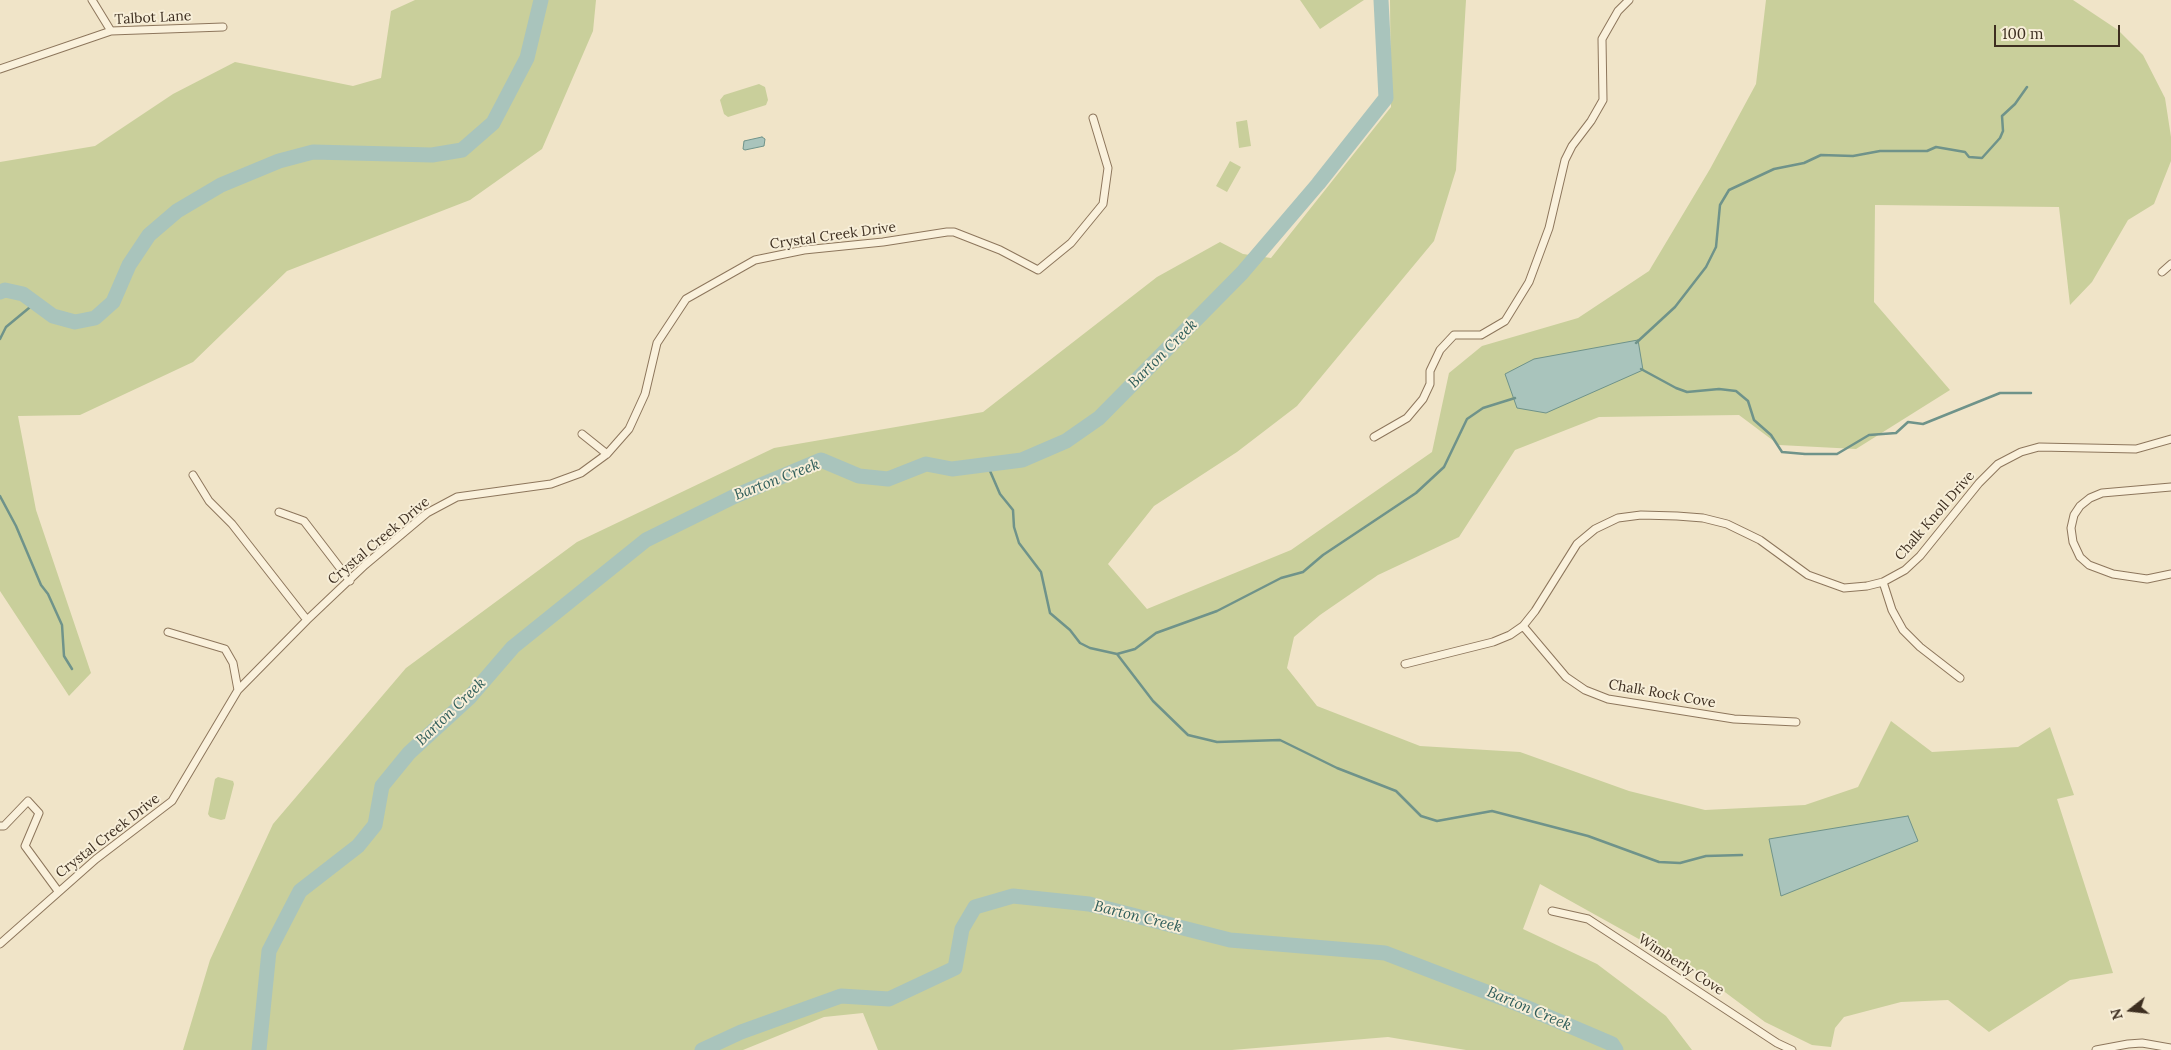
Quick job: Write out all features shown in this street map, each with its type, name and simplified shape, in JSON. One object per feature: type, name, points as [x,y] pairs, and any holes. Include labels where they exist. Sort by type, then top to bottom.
[{"type":"street","points":[[92,0],[110,31]]},
{"type":"street","points":[[1374,437],[1407,418],[1423,399],[1430,384],[1430,371],[1440,350],[1454,335],[1481,335],[1505,320],[1529,282],[1549,228],[1565,160],[1572,146],[1592,121],[1603,100],[1602,40],[1618,11],[1629,0]]},
{"type":"street","name":"Talbot Lane","points":[[0,69],[110,31],[223,27]]},
{"type":"street","name":"Crystal Creek Drive","points":[[0,944],[58,891],[172,801],[238,690],[307,620],[427,513],[457,497],[551,484],[581,473],[607,454],[629,429],[645,394],[657,343],[686,299],[755,260],[804,250],[883,242],[948,232],[954,232],[1000,250],[1038,270],[1072,242],[1104,204],[1108,168],[1093,118]]},
{"type":"street","points":[[2162,272],[2171,264]]},
{"type":"street","points":[[582,434],[607,454]]},
{"type":"street","name":"Chalk Knoll Drive","points":[[1405,664],[1493,642],[1510,635],[1523,626],[1577,544],[1595,529],[1618,518],[1641,515],[1703,518],[1726,524],[1760,540],[1808,575],[1844,588],[1866,586],[1883,582],[1906,570],[1998,464],[2021,452],[2039,447],[2136,449],[2169,439]]},
{"type":"street","points":[[193,474],[209,501],[232,524],[307,620]]},
{"type":"street","points":[[2171,487],[2102,493],[2090,498],[2080,506],[2074,515],[2071,528],[2072,542],[2080,557],[2089,564],[2113,574],[2147,579],[2171,574]]},
{"type":"street","points":[[279,512],[304,521],[350,581]]},
{"type":"street","points":[[1883,582],[1892,610],[1903,630],[1920,648],[1960,678]]},
{"type":"street","name":"Chalk Rock Cove","points":[[1523,626],[1566,677],[1585,690],[1608,699],[1734,719],[1796,722]]},
{"type":"street","points":[[168,632],[225,649],[233,663],[238,690]]},
{"type":"street","points":[[0,826],[4,826],[28,801],[39,813],[25,846],[58,891]]},
{"type":"street","name":"Wimberly Cove","points":[[1552,911],[1588,919],[1777,1043],[1792,1050]]},
{"type":"street","points":[[2096,1050],[2128,1044],[2171,1048]]},
{"type":"green space","points":[[415,0],[596,0],[593,31],[542,149],[470,200],[287,271],[193,362],[80,415],[18,416],[36,510],[91,673],[69,696],[0,591],[0,162],[95,146],[173,94],[235,62],[353,86],[381,78],[391,11]]},
{"type":"green space","points":[[1300,0],[1364,0],[1320,29]]},
{"type":"green space","points":[[1390,0],[1466,0],[1456,170],[1434,241],[1297,406],[1237,452],[1154,506],[1108,564],[1147,609],[1291,550],[1432,452],[1449,373],[1482,346],[1578,318],[1649,271],[1710,169],[1756,84],[1766,0],[2073,0],[2118,30],[2143,55],[2165,98],[2171,137],[2171,161],[2154,204],[2128,220],[2092,282],[2070,305],[2059,207],[1875,205],[1874,302],[1950,390],[1856,449],[1779,445],[1739,415],[1599,417],[1515,450],[1459,537],[1378,575],[1320,615],[1294,637],[1287,668],[1317,706],[1420,746],[1520,752],[1629,791],[1705,810],[1805,805],[1858,787],[1891,721],[1932,752],[2018,747],[2050,727],[2074,795],[2057,799],[2113,973],[2070,980],[1989,1032],[1948,1000],[1901,1002],[1844,1017],[1835,1028],[1831,1047],[1812,1045],[1765,1022],[1698,972],[1540,884],[1523,929],[1597,964],[1666,1016],[1692,1050],[1466,1050],[1388,1037],[1232,1050],[878,1050],[863,1013],[824,1017],[743,1050],[183,1050],[210,960],[273,824],[406,668],[577,542],[774,448],[983,412],[1157,277],[1220,242],[1243,254],[1271,258],[1391,107]]},
{"type":"green space","points":[[759,84],[765,87],[768,100],[766,105],[728,117],[724,114],[720,100],[724,95]]},
{"type":"green space","points":[[1247,120],[1251,146],[1239,148],[1236,122]]},
{"type":"green space","points":[[1230,161],[1241,167],[1227,192],[1216,186]]},
{"type":"green space","points":[[218,777],[233,781],[234,784],[225,819],[221,820],[210,817],[208,814],[215,779]]},
{"type":"water","points":[[762,137],[765,139],[764,146],[743,149],[744,141]]},
{"type":"water","points":[[1638,340],[1643,370],[1546,413],[1517,408],[1505,374],[1534,359]]},
{"type":"water","points":[[1908,816],[1918,841],[1781,896],[1769,839]]},
{"type":"waterway","points":[[0,292],[5,290],[23,294],[53,316],[75,322],[95,318],[113,302],[129,265],[149,235],[177,211],[221,185],[279,161],[313,152],[432,155],[462,150],[493,123],[527,58],[541,0]]},
{"type":"waterway","name":"Barton Creek","points":[[259,1050],[269,951],[300,891],[358,846],[375,825],[382,786],[409,753],[469,698],[513,647],[646,540],[735,496],[821,460],[859,476],[888,479],[926,464],[952,469],[1022,460],[1066,441],[1099,418],[1242,273],[1318,184],[1386,98],[1381,0]]},
{"type":"waterway","points":[[1636,343],[1675,307],[1706,267],[1716,247],[1720,205],[1729,190],[1774,169],[1804,163],[1821,155],[1853,156],[1880,151],[1927,151],[1936,147],[1965,152],[1969,157],[1982,158],[2000,138],[2003,131],[2002,116],[2015,104],[2027,87]]},
{"type":"waterway","points":[[0,339],[6,327],[35,303]]},
{"type":"waterway","points":[[1641,369],[1687,392],[1719,389],[1736,391],[1748,401],[1754,420],[1771,435],[1782,452],[1805,454],[1837,454],[1869,435],[1896,433],[1908,422],[1923,424],[2000,393],[2031,393]]},
{"type":"waterway","points":[[1117,654],[1135,649],[1156,633],[1217,611],[1281,578],[1303,572],[1323,555],[1416,493],[1444,467],[1467,419],[1483,408],[1515,398]]},
{"type":"waterway","points":[[987,464],[1000,494],[1013,510],[1014,527],[1019,543],[1041,572],[1050,613],[1070,630],[1080,643],[1090,648],[1117,654],[1153,701],[1188,735],[1217,742],[1280,740],[1337,768],[1396,791],[1421,816],[1437,821],[1492,811],[1588,836],[1659,862],[1680,863],[1706,856],[1742,855]]},
{"type":"waterway","points":[[0,496],[16,526],[41,585],[48,594],[62,625],[64,656],[72,669]]},
{"type":"waterway","name":"Barton Creek","points":[[702,1050],[741,1032],[841,996],[889,999],[955,968],[962,929],[975,907],[1013,896],[1089,904],[1230,940],[1385,953],[1523,1006],[1612,1044],[1616,1050]]}]
